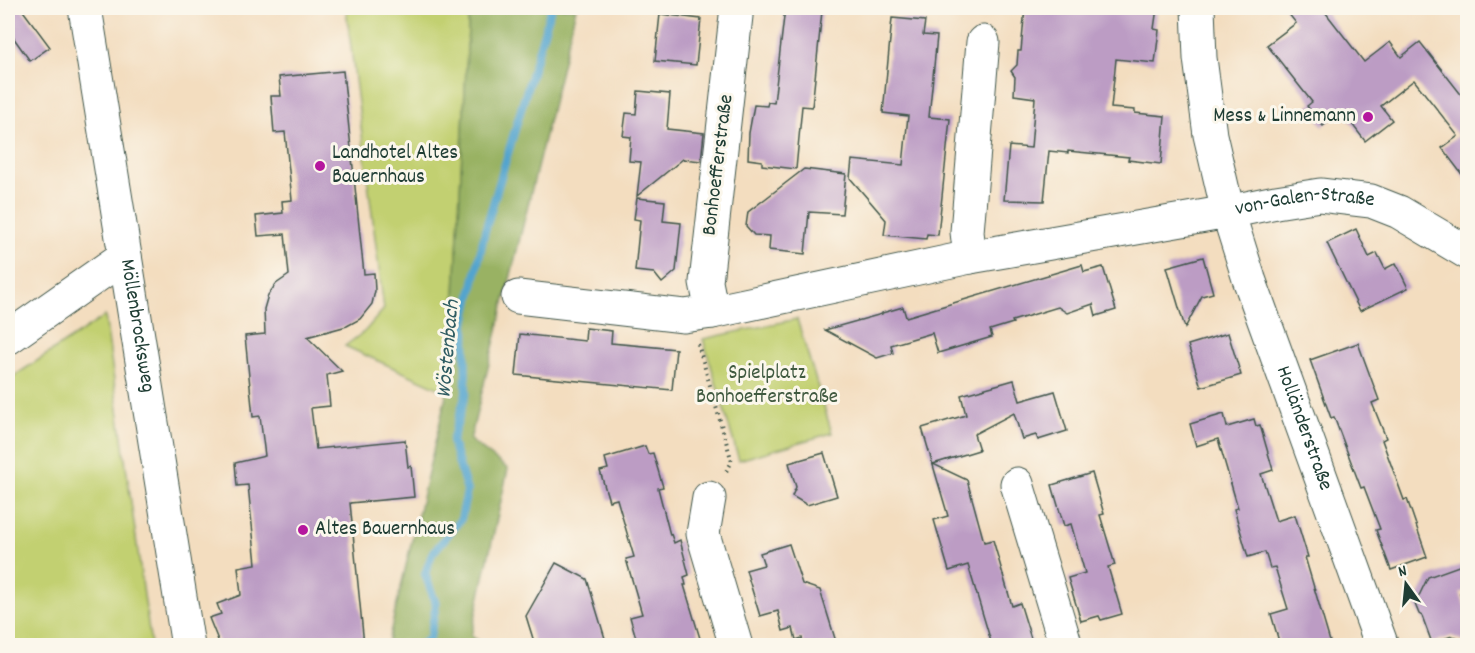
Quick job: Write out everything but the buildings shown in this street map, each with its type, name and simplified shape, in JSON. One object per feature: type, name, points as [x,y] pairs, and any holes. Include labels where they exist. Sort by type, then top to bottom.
[{"type":"street","name":"Möllenbrocksweg","points":[[85,8],[188,645]]},
{"type":"street","name":"von-Galen-Straße","points":[[1198,8],[1200,58],[1210,135],[1228,212],[1320,195],[1371,201],[1399,212],[1464,246]]},
{"type":"street","name":"Bonhoefferstraße","points":[[712,312],[705,282],[736,16]]},
{"type":"street","points":[[970,256],[967,232],[983,42]]},
{"type":"street","points":[[518,297],[684,316],[712,312],[970,256],[1228,212]]},
{"type":"street","name":"Holländerstraße","points":[[1228,212],[1249,279],[1382,645]]},
{"type":"street","points":[[8,338],[125,256]]},
{"type":"street","points":[[1017,483],[1066,645]]},
{"type":"street","points":[[709,498],[703,534],[736,645]]},
{"type":"path","points":[[709,498],[732,462],[696,337],[712,312]]},
{"type":"green space","points":[[346,8],[469,8],[454,316],[447,392],[345,346],[365,331],[384,309]]},
{"type":"green space","points":[[469,8],[576,8],[470,440],[508,469],[471,636],[485,645],[387,646],[447,392],[454,316]]},
{"type":"green space","points":[[105,316],[151,645],[8,645],[8,380]]},
{"type":"green space","name":"Spielplatz Bonhoefferstraße","points":[[797,319],[832,433],[739,460],[703,339]]},
{"type":"waterway","name":"Wöstenbach","points":[[420,646],[430,637],[436,604],[425,574],[432,554],[461,519],[467,491],[452,441],[466,393],[465,323],[485,231],[551,8]]},
{"type":"place","name":"Mess & Linnemann","points":[[1368,117]]},
{"type":"place","name":"Landhotel Altes Bauernhaus","points":[[320,166]]},
{"type":"place","name":"Altes Bauernhaus","points":[[303,530]]}]
